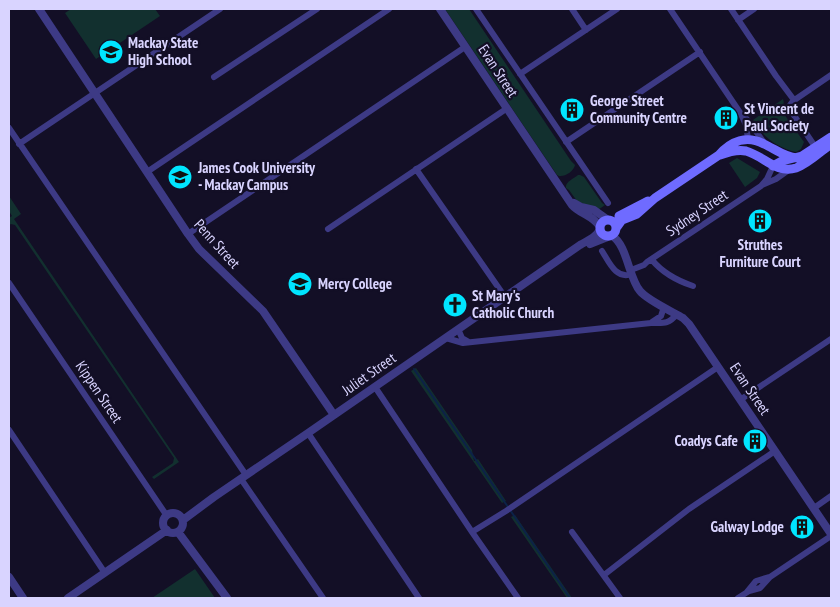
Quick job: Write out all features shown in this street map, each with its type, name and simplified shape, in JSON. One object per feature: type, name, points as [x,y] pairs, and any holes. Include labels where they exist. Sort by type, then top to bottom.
[{"type":"main road","points":[[748,140],[751,146],[771,164],[782,169],[790,169],[802,165],[831,137]]},
{"type":"main road","name":"Juliet Street","points":[[614,232],[622,220],[637,214],[655,198],[719,155],[732,143],[739,140],[748,140]]},
{"type":"main road","points":[[748,140],[757,141],[782,154],[797,158]]},
{"type":"main road","points":[[771,164],[797,158],[831,144]]},
{"type":"main road","name":"Juliet Street","points":[[719,155],[743,151],[771,164]]},
{"type":"main road","name":"Juliet Street","points":[[608,220],[655,198]]},
{"type":"main road","points":[[608,220],[615,223],[614,232],[604,235],[600,228],[603,221],[608,220]]},
{"type":"street","name":"Penn Street","points":[[40,9],[188,234],[199,249],[263,311],[334,415]]},
{"type":"street","points":[[19,144],[220,9]]},
{"type":"street","points":[[214,77],[317,9]]},
{"type":"street","points":[[147,172],[389,9]]},
{"type":"street","name":"Evan Street","points":[[440,9],[567,197],[577,210],[595,220],[600,228]]},
{"type":"street","points":[[476,9],[608,203]]},
{"type":"street","points":[[572,9],[586,30]]},
{"type":"street","points":[[520,74],[617,9]]},
{"type":"street","points":[[670,9],[741,114],[746,125],[748,140]]},
{"type":"street","points":[[731,9],[793,102]]},
{"type":"street","points":[[738,20],[753,9]]},
{"type":"street","points":[[188,234],[466,47]]},
{"type":"street","points":[[566,142],[700,52]]},
{"type":"street","points":[[817,151],[790,107],[793,102],[831,75]]},
{"type":"street","points":[[328,229],[506,108]]},
{"type":"street","points":[[741,114],[765,144]]},
{"type":"street","points":[[9,128],[244,477],[322,598]]},
{"type":"street","points":[[761,186],[766,180],[771,164]]},
{"type":"street","points":[[416,169],[505,297]]},
{"type":"street","name":"Sydney Street","points":[[630,268],[644,266],[761,186],[768,184],[790,169]]},
{"type":"street","name":"Evan Street","points":[[567,197],[577,205],[593,210],[608,220]]},
{"type":"street","name":"Juliet Street","points":[[183,520],[580,245],[595,237],[600,228]]},
{"type":"street","name":"Evan Street","points":[[614,232],[624,242],[630,268],[640,291],[683,318],[689,324],[831,535]]},
{"type":"street","name":"Juliet Street","points":[[572,251],[614,232]]},
{"type":"street","points":[[602,251],[618,274],[625,276],[630,268]]},
{"type":"street","points":[[650,261],[670,275],[693,286]]},
{"type":"street","name":"Kippen Street","points":[[9,283],[167,516]]},
{"type":"street","points":[[651,323],[660,316],[664,307]]},
{"type":"street","points":[[446,338],[461,343],[668,322],[677,314]]},
{"type":"street","points":[[458,329],[463,340],[470,342]]},
{"type":"street","points":[[740,400],[831,339]]},
{"type":"street","points":[[472,532],[718,367]]},
{"type":"street","points":[[375,387],[518,598]]},
{"type":"street","points":[[9,430],[105,573]]},
{"type":"street","points":[[308,433],[419,598]]},
{"type":"street","points":[[604,575],[689,509],[775,451]]},
{"type":"street","points":[[814,508],[831,496]]},
{"type":"street","points":[[176,514],[183,520],[182,528],[178,532],[172,533],[167,530],[164,524],[167,516],[176,514]]},
{"type":"street","points":[[68,598],[167,530]]},
{"type":"street","points":[[178,532],[227,598]]},
{"type":"street","points":[[572,532],[620,598]]},
{"type":"street","points":[[738,598],[760,588],[771,576],[831,535]]},
{"type":"street","points":[[9,577],[23,598]]},
{"type":"green space","points":[[71,9],[155,9],[160,16],[96,59],[65,13]]},
{"type":"green space","points":[[445,9],[469,9],[575,165],[569,173],[564,176],[557,175]]},
{"type":"green space","points":[[783,99],[784,114],[804,142],[801,149],[796,152],[776,144],[761,131],[753,120]]},
{"type":"green space","points":[[737,158],[760,172],[757,178],[745,187],[729,163]]},
{"type":"green space","points":[[578,175],[584,177],[605,205],[598,210],[577,201],[566,186],[568,182]]},
{"type":"green space","points":[[9,196],[21,214],[14,219],[179,462],[154,479],[152,477],[173,463],[174,458],[15,225],[9,225],[9,218],[12,216],[9,211]]},
{"type":"green space","points":[[416,368],[472,450],[474,461],[478,459],[506,501],[502,503],[411,371]]},
{"type":"green space","points":[[515,515],[572,598],[567,598],[511,517]]},
{"type":"green space","points":[[195,569],[215,598],[152,598]]},
{"type":"waterway","points":[[414,369],[570,598]]},
{"type":"place","name":"Mackay State High School","points":[[111,52]]},
{"type":"place","name":"George Street Community Centre","points":[[572,110]]},
{"type":"place","name":"St Vincent de Paul Society","points":[[726,118]]},
{"type":"place","name":"James Cook University - Mackay Campus","points":[[180,177]]},
{"type":"place","name":"Struthes Furniture Court","points":[[760,221]]},
{"type":"place","name":"Mercy College","points":[[300,284]]},
{"type":"place","name":"St Mary's Catholic Church","points":[[455,305]]},
{"type":"place","name":"Coadys Cafe","points":[[755,441]]},
{"type":"place","name":"Galway Lodge","points":[[802,527]]}]
